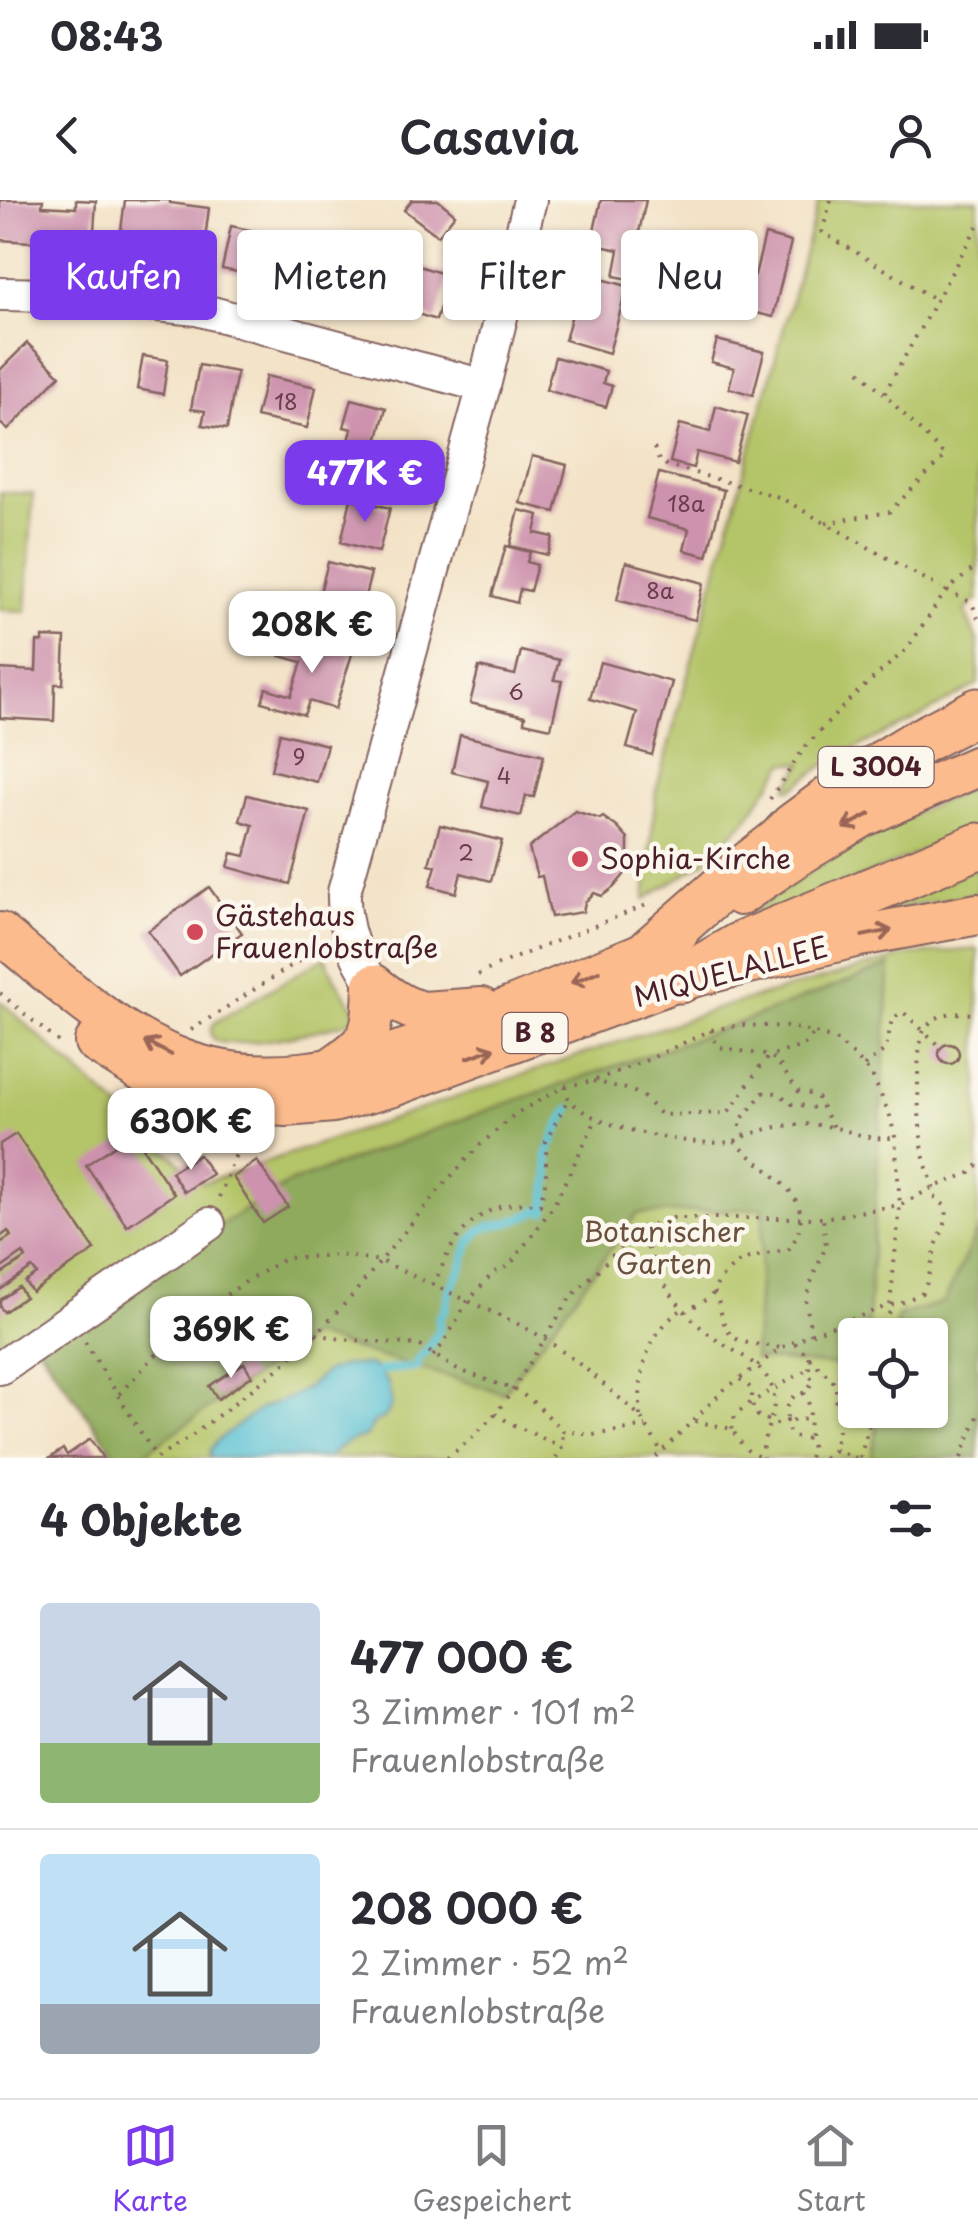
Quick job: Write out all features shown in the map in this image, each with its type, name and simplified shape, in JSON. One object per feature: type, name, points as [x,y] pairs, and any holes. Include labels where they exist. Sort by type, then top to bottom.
[{"type":"highway","name":"L 3004","points":[[665,965],[744,868],[793,826],[854,781],[974,712]]},
{"type":"highway","points":[[665,965],[740,946],[978,846]]},
{"type":"main road","name":"MIQUELALLEE","points":[[0,966],[93,1040],[154,1079],[202,1097],[286,1106],[333,1102],[390,1087],[665,965],[862,818],[978,766]]},
{"type":"main road","name":"MIQUELALLEE","points":[[0,933],[124,1030],[183,1060],[216,1070],[303,1073],[389,1056],[520,1005],[665,965],[978,914]]},
{"type":"main road","points":[[374,985],[394,1001],[423,1012],[520,1005]]},
{"type":"main road","points":[[328,1070],[358,1048],[371,1029],[374,985]]},
{"type":"street","points":[[374,985],[346,930],[344,892],[484,386],[530,200]]},
{"type":"street","points":[[0,294],[58,295],[197,308],[484,386]]},
{"type":"street","points":[[0,1368],[209,1224]]},
{"type":"path","points":[[831,200],[822,232],[936,300]]},
{"type":"path","points":[[884,394],[978,225]]},
{"type":"path","points":[[826,523],[889,512],[945,456],[860,370]]},
{"type":"path","points":[[654,448],[660,463],[779,497],[972,602],[978,618]]},
{"type":"path","points":[[765,807],[805,747],[852,697],[907,649],[944,590],[978,565]]},
{"type":"path","points":[[502,963],[569,936]]},
{"type":"path","points":[[182,1036],[330,940]]},
{"type":"path","points":[[864,1066],[886,1048],[892,1019],[903,1012],[940,1047]]},
{"type":"path","points":[[119,1394],[200,1314],[253,1277],[286,1258],[340,1254],[381,1261],[544,1338],[640,1416],[659,1456],[724,1390],[780,1348],[922,1293],[948,1214],[946,1206],[934,1196],[924,1160],[918,1061],[924,1031],[938,1017],[978,1014]]},
{"type":"path","points":[[72,1321],[157,1458],[278,1370],[316,1334],[442,1185],[515,1114],[565,1086],[593,1082],[711,1030],[740,1026],[791,1027],[834,1039],[872,1075],[895,1137],[900,1204],[889,1318]]},
{"type":"path","points":[[711,1030],[719,1047],[770,1056],[777,1061],[798,1092],[814,1095],[822,1102],[834,1128]]},
{"type":"path","points":[[593,1082],[631,1090],[662,1115],[726,1113],[770,1056],[802,1046],[816,1034]]},
{"type":"path","points":[[540,1205],[546,1179],[546,1140],[568,1099],[565,1086]]},
{"type":"path","points":[[745,1136],[740,1121],[763,1093],[775,1092],[792,1104],[822,1108]]},
{"type":"path","points":[[568,1099],[597,1118],[637,1132],[686,1142],[724,1144],[776,1128],[816,1126],[871,1139],[895,1137]]},
{"type":"path","points":[[428,1352],[443,1344],[467,1302],[494,1273],[510,1266],[552,1208],[597,1118]]},
{"type":"path","points":[[230,1170],[244,1134]]},
{"type":"path","points":[[640,1416],[642,1378],[660,1328],[704,1302],[736,1264],[759,1254],[790,1249],[801,1229],[795,1198],[775,1174],[735,1141]]},
{"type":"path","points":[[447,1458],[495,1414],[570,1298],[640,1228],[673,1218],[824,1218],[900,1204],[970,1173],[978,1165]]},
{"type":"path","points":[[432,1285],[451,1248],[478,1218],[516,1202],[552,1208]]},
{"type":"path","points":[[811,1334],[806,1300],[826,1246],[824,1218]]},
{"type":"path","points":[[640,1228],[662,1279],[685,1310],[716,1340],[758,1365],[774,1397],[762,1448],[764,1458],[747,1452],[732,1429],[695,1421]]},
{"type":"path","points":[[714,1292],[730,1335],[752,1345],[780,1348]]},
{"type":"path","points":[[316,1334],[418,1345],[456,1370],[518,1391],[563,1431],[594,1435],[646,1426]]},
{"type":"path","points":[[795,1342],[836,1384],[836,1406],[842,1415],[834,1450],[824,1458]]},
{"type":"path","points":[[809,1356],[809,1375],[814,1380],[804,1392],[791,1398],[786,1410],[792,1436],[809,1439]]},
{"type":"path","points":[[732,1429],[735,1416],[752,1402],[808,1369]]},
{"type":"path","points":[[739,1378],[752,1389],[758,1416],[777,1424],[809,1418]]},
{"type":"path","points":[[804,1392],[811,1412],[809,1458]]},
{"type":"path","points":[[495,1414],[562,1447]]},
{"type":"path","points":[[961,1458],[978,1416]]},
{"type":"path","points":[[834,1450],[859,1458],[868,1428]]},
{"type":"path","points":[[556,1458],[562,1447],[563,1431]]},
{"type":"green space","points":[[819,200],[978,200],[978,600],[965,612],[978,643],[978,684],[838,757],[792,789],[787,788],[803,763],[785,763],[746,820],[704,862],[645,899],[656,791]]},
{"type":"green space","points":[[0,492],[33,494],[26,611],[0,610]]},
{"type":"green space","points":[[978,785],[978,826],[757,924],[753,912],[808,873],[885,826]]},
{"type":"green space","points":[[978,866],[978,894],[846,922]]},
{"type":"green space","name":"Botanischer Garten","points":[[978,949],[978,1458],[118,1458],[34,1341],[0,1363],[0,1001],[203,1183],[722,1007],[908,955]]},
{"type":"green space","points":[[325,957],[355,1009],[354,1020],[258,1041],[222,1042],[213,1038],[214,1023]]},
{"type":"green space","points":[[890,965],[868,1318],[838,1318],[838,1366],[754,1359],[764,1208],[637,1214],[503,1393],[311,1336],[138,1458],[118,1458],[34,1340],[287,1184]]},
{"type":"green space","points":[[978,1229],[978,1458],[871,1458],[877,1428],[948,1428],[948,1318],[898,1318],[944,1302]]},
{"type":"water","points":[[346,1365],[369,1365],[388,1384],[392,1404],[365,1437],[345,1444],[329,1458],[210,1458],[210,1450],[217,1441],[260,1409],[308,1387],[325,1372]]},
{"type":"building","points":[[0,200],[43,200],[42,206],[76,208],[76,200],[96,201],[94,230],[30,230],[30,242],[0,240]]},
{"type":"building","points":[[125,200],[170,200],[209,208],[206,230],[121,230]]},
{"type":"building","points":[[412,200],[438,200],[455,214],[438,236],[404,210]]},
{"type":"building","points":[[601,200],[646,200],[640,230],[621,230],[621,277],[614,276],[619,250],[601,246],[601,230],[594,230]]},
{"type":"building","points":[[231,226],[250,230],[237,230],[237,272],[222,269]]},
{"type":"building","points":[[765,235],[791,242],[773,317],[758,313],[758,263]]},
{"type":"building","points":[[423,267],[443,274],[443,298],[436,320],[423,316]]},
{"type":"building","points":[[601,279],[621,284],[621,308],[609,353],[565,340],[570,320],[601,320]]},
{"type":"building","points":[[717,340],[764,352],[753,395],[729,388],[734,368],[711,362]]},
{"type":"building","points":[[27,343],[60,375],[8,430],[0,423],[0,370]]},
{"type":"building","points":[[143,356],[168,360],[163,394],[137,389]]},
{"type":"building","points":[[555,357],[606,371],[603,383],[612,386],[606,407],[546,390]]},
{"type":"building","points":[[199,365],[237,372],[227,429],[202,425],[205,411],[191,409]]},
{"type":"building","points":[[266,376],[316,387],[307,428],[256,417]]},
{"type":"building","points":[[352,399],[386,408],[374,453],[384,467],[345,456],[352,429],[344,427]]},
{"type":"building","points":[[716,406],[748,415],[735,462],[697,452],[693,468],[670,462],[680,424],[710,432]]},
{"type":"building","points":[[532,456],[567,465],[555,512],[520,503]]},
{"type":"building","points":[[659,473],[724,490],[707,556],[684,550],[689,529],[647,518]]},
{"type":"building","points":[[351,499],[390,508],[379,552],[341,542]]},
{"type":"building","points":[[519,510],[539,515],[535,533],[553,537],[548,555],[510,546]]},
{"type":"building","points":[[506,546],[530,552],[527,562],[537,565],[530,591],[520,589],[517,603],[492,596]]},
{"type":"building","points":[[328,562],[371,573],[359,620],[340,615],[334,638],[310,632]]},
{"type":"building","points":[[626,562],[704,583],[695,620],[617,600]]},
{"type":"building","points":[[287,634],[352,654],[335,709],[309,701],[304,715],[262,702],[266,688],[291,696],[302,662],[280,656]]},
{"type":"building","points":[[43,637],[65,638],[63,684],[55,684],[54,721],[0,718],[0,669],[36,671],[37,642],[43,642]]},
{"type":"building","points":[[521,651],[559,660],[554,680],[562,681],[551,728],[524,722],[525,716],[470,703],[479,667],[515,675]]},
{"type":"building","points":[[600,662],[672,682],[652,755],[627,748],[637,712],[590,699]]},
{"type":"building","points":[[280,733],[327,745],[317,782],[271,770]]},
{"type":"building","points":[[460,735],[544,755],[534,797],[526,796],[521,816],[482,807],[488,781],[452,772]]},
{"type":"building","points":[[247,795],[309,811],[290,884],[228,867],[232,853],[245,856],[253,825],[240,821]]},
{"type":"building","name":"Sophia-Kirche","points":[[575,811],[603,817],[628,839],[628,870],[602,896],[594,893],[585,902],[583,912],[551,917],[542,876],[537,877],[529,848]]},
{"type":"building","points":[[440,825],[502,841],[491,881],[461,873],[456,893],[430,886],[436,866],[429,864]]},
{"type":"building","name":"Gästehaus Frauenlobstraße","points":[[209,887],[242,933],[180,976],[148,931]]},
{"type":"building","points":[[949,1044],[959,1054],[949,1064],[939,1054]]},
{"type":"building","points":[[133,1133],[174,1194],[127,1226],[86,1165]]},
{"type":"building","points":[[16,1134],[95,1250],[32,1292],[25,1282],[37,1274],[32,1268],[0,1290],[0,1275],[26,1258],[23,1253],[0,1269],[0,1243],[11,1236],[8,1231],[0,1237],[0,1144]]},
{"type":"building","points":[[199,1155],[212,1174],[184,1192],[171,1172]]},
{"type":"building","points":[[257,1161],[288,1207],[263,1223],[233,1177]]},
{"type":"building","points":[[19,1287],[25,1297],[4,1312],[0,1300]]},
{"type":"building","points":[[244,1363],[252,1376],[218,1399],[209,1386]]},
{"type":"building","points":[[90,1439],[103,1458],[50,1458],[63,1449],[67,1455]]},
{"type":"waterway","points":[[379,1371],[417,1367],[418,1359],[439,1329],[439,1317],[469,1244],[481,1230],[540,1210],[545,1212],[547,1155],[570,1109]]},
{"type":"place","name":"Sophia-Kirche","points":[[580,859]]},
{"type":"place","name":"Gästehaus Frauenlobstraße","points":[[195,932]]}]
